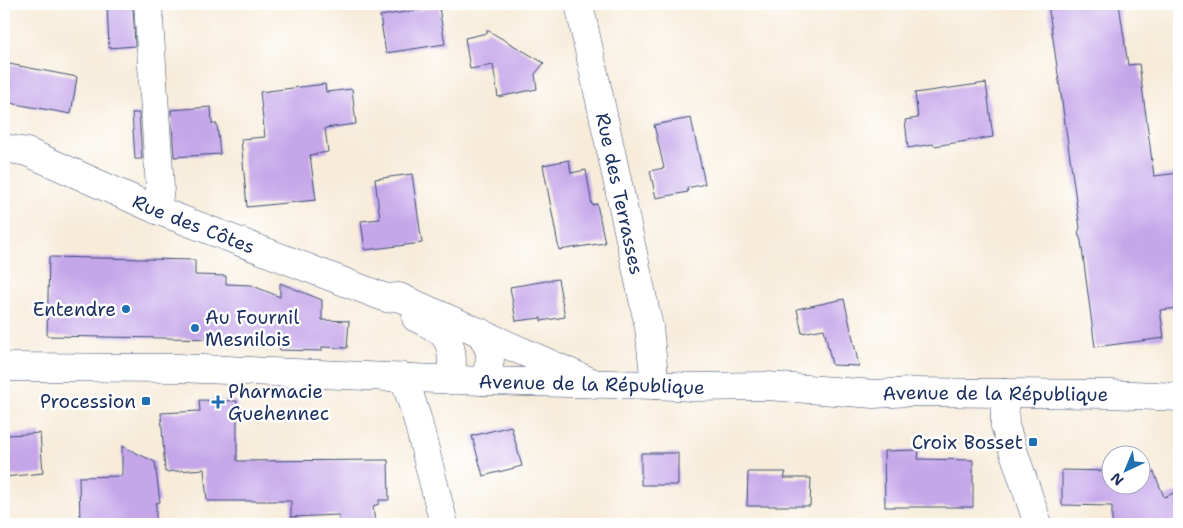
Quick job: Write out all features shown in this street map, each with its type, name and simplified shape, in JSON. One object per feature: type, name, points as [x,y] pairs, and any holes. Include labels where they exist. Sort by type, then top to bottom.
[{"type":"street","points":[[148,4],[160,188],[157,210]]},
{"type":"street","name":"Rue des Terrasses","points":[[579,4],[649,327],[655,385]]},
{"type":"street","name":"Rue des Côtes","points":[[4,148],[27,152],[157,210],[386,298],[399,297],[596,384]]},
{"type":"street","name":"Rue des Côtes","points":[[386,298],[394,308],[428,323],[445,335],[452,348],[451,380]]},
{"type":"street","points":[[480,332],[489,348],[491,363],[483,381]]},
{"type":"street","name":"Avenue de la République","points":[[4,367],[178,368],[483,381],[693,387],[767,386],[874,394],[911,392],[1110,394],[1179,397]]},
{"type":"street","points":[[404,377],[417,418],[444,524]]},
{"type":"street","points":[[1004,393],[1005,426],[1038,524]]},
{"type":"building","points":[[107,4],[133,4],[135,46],[109,48]]},
{"type":"building","points":[[1048,4],[1119,4],[1128,65],[1139,64],[1154,176],[1179,173],[1179,308],[1160,310],[1164,338],[1095,347]]},
{"type":"building","points":[[439,7],[445,44],[386,53],[380,16]]},
{"type":"building","points":[[487,30],[544,63],[535,74],[537,89],[498,97],[493,65],[470,69],[465,38],[487,33]]},
{"type":"building","points":[[4,63],[77,77],[71,114],[4,102]]},
{"type":"building","points":[[986,83],[993,137],[908,148],[905,120],[918,118],[915,93]]},
{"type":"building","points":[[325,84],[326,92],[352,89],[356,124],[325,128],[328,152],[310,155],[316,200],[247,207],[241,139],[265,137],[260,92]]},
{"type":"building","points":[[211,107],[212,124],[217,124],[220,154],[174,157],[171,110]]},
{"type":"building","points":[[132,113],[139,113],[142,159],[135,159]]},
{"type":"building","points":[[691,118],[705,184],[687,188],[688,192],[656,198],[650,171],[664,168],[654,125]]},
{"type":"building","points":[[569,160],[571,173],[586,170],[592,205],[597,204],[605,243],[559,250],[543,165]]},
{"type":"building","points":[[412,174],[422,243],[365,250],[361,221],[380,219],[375,179]]},
{"type":"building","points":[[49,257],[195,260],[195,275],[226,276],[226,284],[251,285],[280,297],[280,283],[322,300],[322,320],[349,321],[347,348],[322,347],[322,351],[279,350],[279,340],[47,336]]},
{"type":"building","points":[[558,279],[565,317],[541,321],[541,318],[516,321],[510,287]]},
{"type":"building","points":[[844,299],[859,366],[832,365],[824,329],[802,333],[797,309]]},
{"type":"building","points":[[199,400],[237,401],[237,461],[388,460],[389,500],[379,500],[379,504],[373,506],[375,524],[339,524],[339,515],[291,517],[291,501],[207,501],[204,469],[165,472],[161,413],[200,411]]},
{"type":"building","points":[[511,426],[522,466],[483,476],[472,436]]},
{"type":"building","points":[[40,433],[43,473],[4,477],[4,440],[7,439],[8,435]]},
{"type":"building","points":[[122,446],[155,462],[160,502],[156,503],[156,523],[80,524],[79,477],[122,476]]},
{"type":"building","points":[[919,450],[918,459],[973,460],[973,507],[885,507],[884,451]]},
{"type":"building","points":[[641,453],[678,453],[678,485],[641,485]]},
{"type":"building","points":[[1062,470],[1100,471],[1100,496],[1150,496],[1150,472],[1154,472],[1164,497],[1179,491],[1179,524],[1112,524],[1112,506],[1062,505]]},
{"type":"building","points":[[748,472],[786,472],[784,478],[811,478],[810,506],[747,506]]},
{"type":"place","name":"Entendre","points":[[126,309]]},
{"type":"place","name":"Au Fournil Mesnilois","points":[[195,328]]},
{"type":"place","name":"Procession","points":[[146,401]]},
{"type":"place","name":"Pharmacie Guehennec","points":[[218,402]]},
{"type":"place","name":"Croix Bosset","points":[[1033,442]]}]
